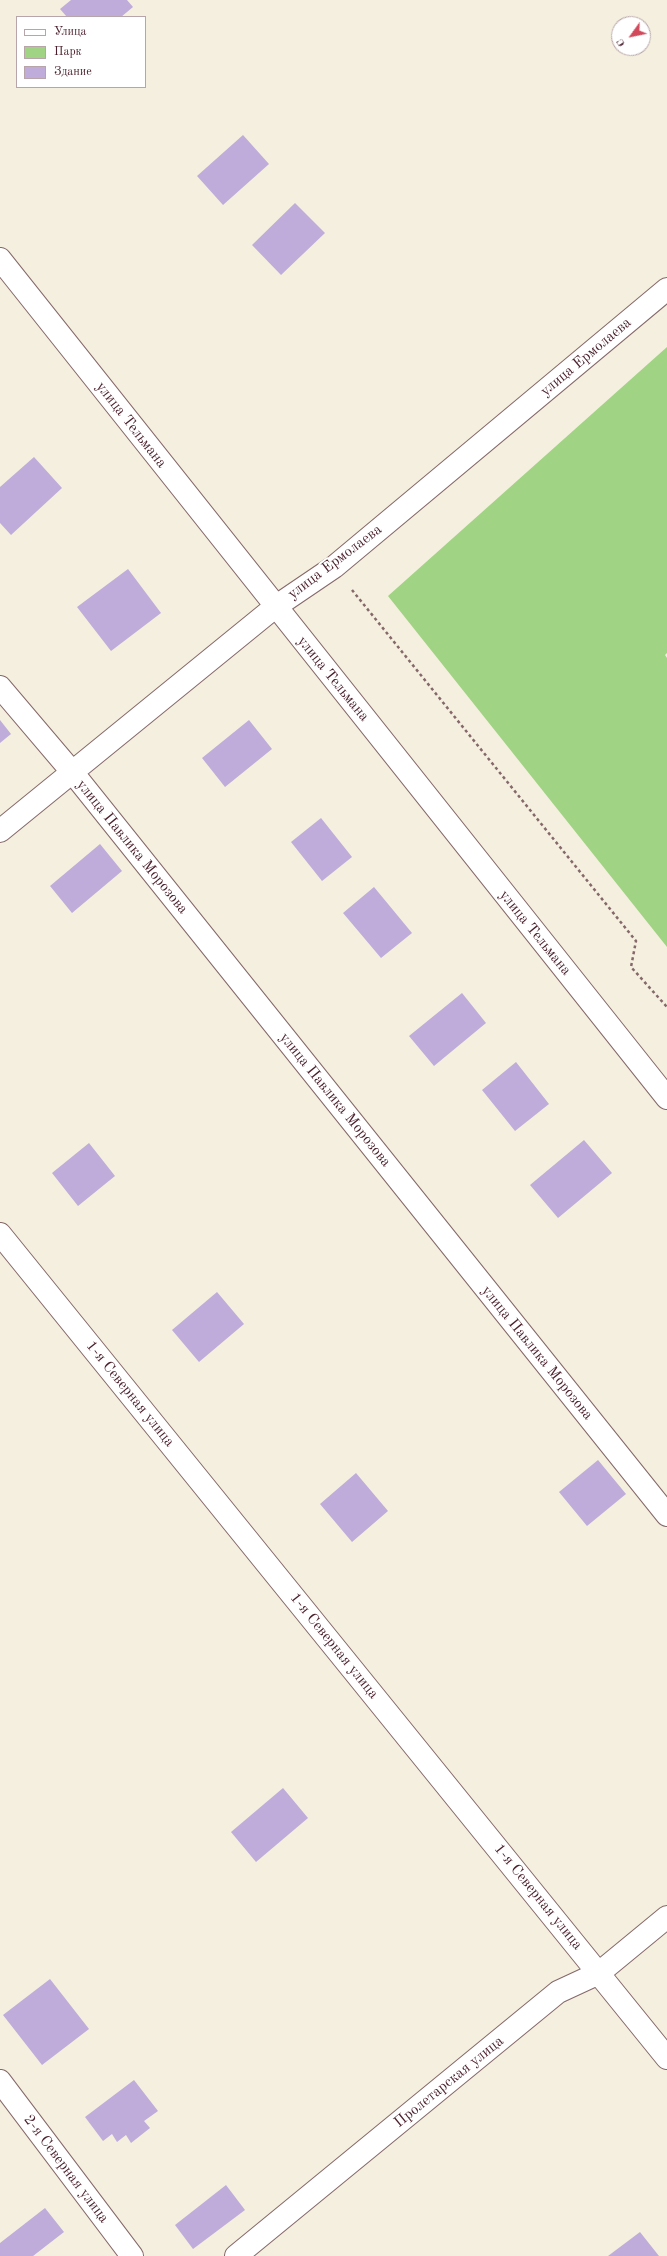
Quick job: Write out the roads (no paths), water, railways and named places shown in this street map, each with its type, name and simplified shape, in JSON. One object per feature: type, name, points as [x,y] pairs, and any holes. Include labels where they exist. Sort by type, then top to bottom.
[{"type":"street","name":"улица Тельмана","points":[[0,259],[275,607],[667,1098]]},
{"type":"street","name":"улица Ермолаева","points":[[0,831],[275,607],[334,567],[667,289]]},
{"type":"street","name":"улица Павлика Морозова","points":[[0,687],[73,773],[667,1515]]},
{"type":"street","name":"1-я Северная улица","points":[[0,1234],[667,2058]]},
{"type":"street","name":"Пролетарская улица","points":[[236,2256],[558,1992],[599,1973],[667,1916]]},
{"type":"street","name":"2-я Северная улица","points":[[0,2081],[132,2256]]}]
